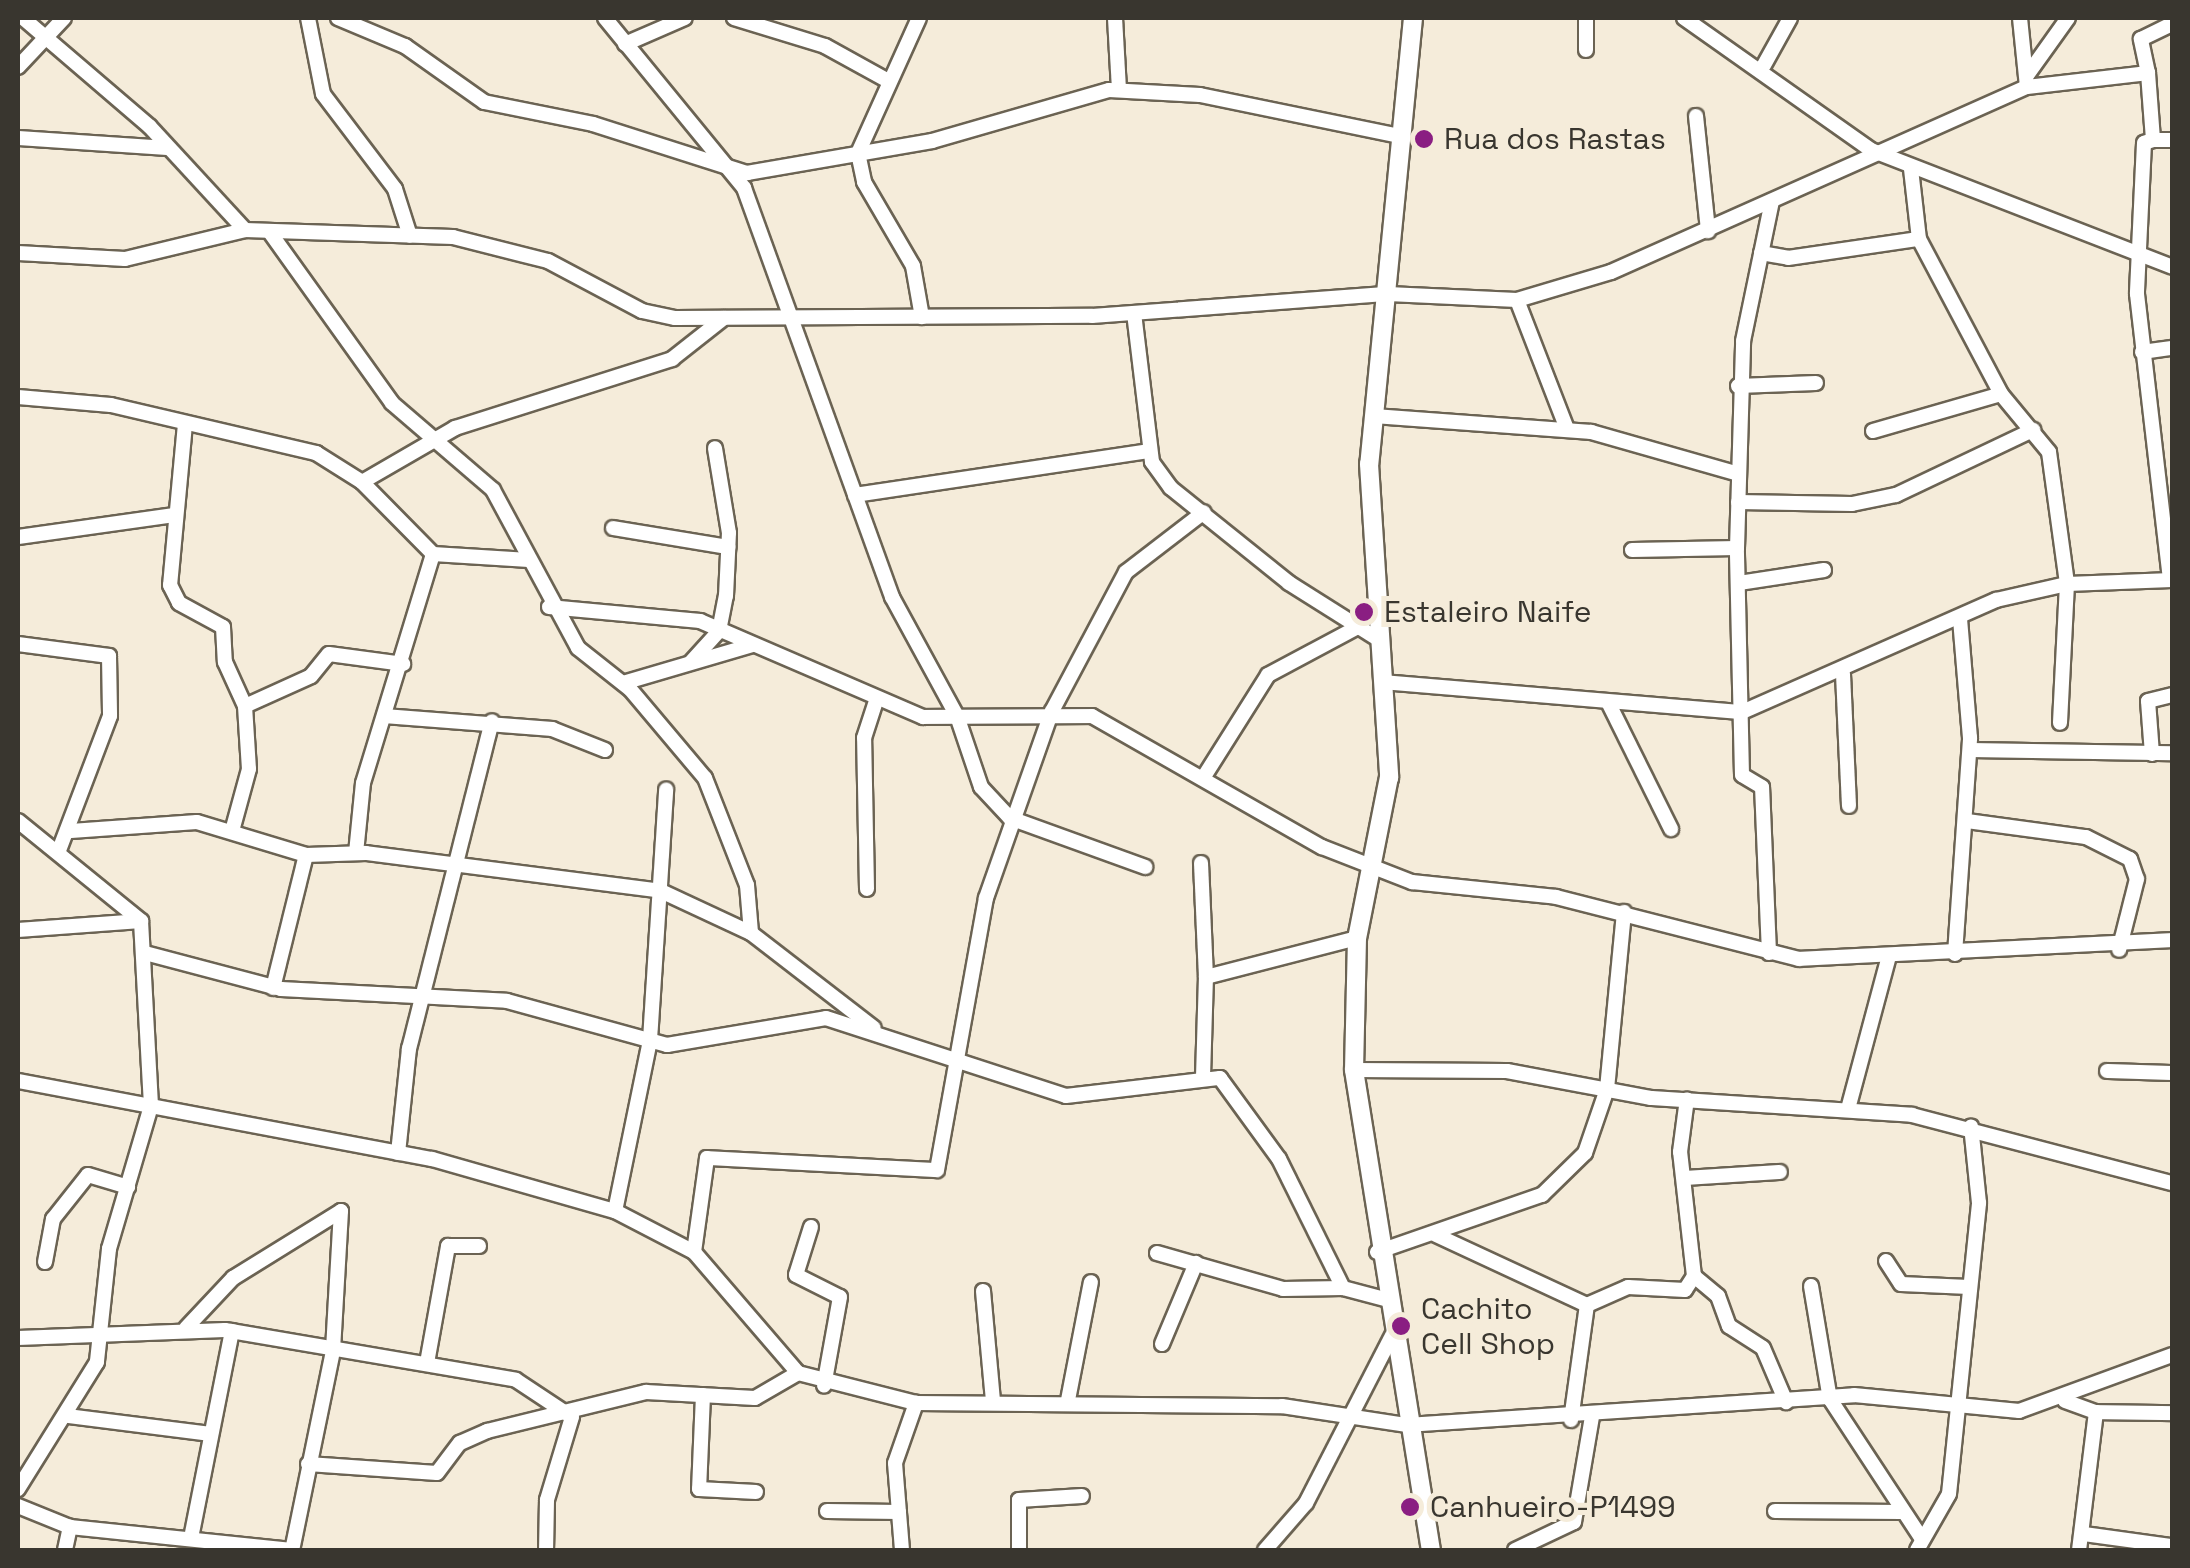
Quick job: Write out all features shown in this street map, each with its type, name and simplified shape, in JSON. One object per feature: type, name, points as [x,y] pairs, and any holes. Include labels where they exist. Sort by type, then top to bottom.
[{"type":"street","points":[[23,18],[168,148],[244,230]]},
{"type":"street","points":[[18,67],[64,18]]},
{"type":"street","points":[[308,18],[323,94],[395,189],[410,236]]},
{"type":"street","points":[[338,18],[406,46],[484,102],[592,124],[730,168],[766,175],[1119,90],[1200,95],[1404,138]]},
{"type":"street","points":[[606,18],[730,168],[790,316],[892,597],[958,716],[975,775],[1010,818],[1144,867]]},
{"type":"street","points":[[625,44],[684,18]]},
{"type":"street","points":[[734,18],[825,46],[885,78]]},
{"type":"street","points":[[920,18],[885,78],[858,153],[864,182],[913,266],[922,317]]},
{"type":"street","points":[[1115,18],[1119,90]]},
{"type":"street","points":[[1413,18],[1367,523],[1381,641],[1389,777],[1374,868],[1357,938],[1354,1070],[1378,1252],[1431,1550]]},
{"type":"street","points":[[1586,18],[1586,50]]},
{"type":"street","points":[[1684,18],[1764,66],[1871,150],[1911,169],[2172,267]]},
{"type":"street","points":[[1764,66],[1790,18]]},
{"type":"street","points":[[2020,18],[2028,81]]},
{"type":"street","points":[[2028,81],[2068,18]]},
{"type":"street","points":[[2152,140],[2148,73],[2141,40],[2172,24]]},
{"type":"street","points":[[18,254],[125,258],[244,230],[410,236],[548,261],[656,316],[1134,313],[1388,294],[1517,300],[1708,231],[1871,150],[2028,81],[2148,73]]},
{"type":"street","points":[[1696,116],[1708,231]]},
{"type":"street","points":[[18,138],[168,148]]},
{"type":"street","points":[[1383,682],[1742,712],[1843,674],[1960,619],[2067,584],[2171,580],[2168,521],[2142,352],[2137,254],[2144,144],[2172,140]]},
{"type":"street","points":[[1911,169],[1918,239],[2000,394],[2049,452],[2067,584],[2060,723]]},
{"type":"street","points":[[1769,952],[1762,787],[1742,775],[1737,548],[1738,386],[1772,201]]},
{"type":"street","points":[[268,231],[392,404],[493,490],[530,560],[549,607],[578,648],[623,683],[706,778],[748,885],[751,933]]},
{"type":"street","points":[[1761,253],[1788,258],[1918,239]]},
{"type":"street","points":[[1517,300],[1568,429]]},
{"type":"street","points":[[1134,313],[1150,452],[1171,488],[1381,641]]},
{"type":"street","points":[[362,482],[438,444],[455,428],[672,359],[724,318]]},
{"type":"street","points":[[2142,352],[2172,348]]},
{"type":"street","points":[[1738,386],[1816,383]]},
{"type":"street","points":[[1873,431],[2000,394]]},
{"type":"street","points":[[18,397],[111,405],[316,453],[362,482],[434,554],[530,560]]},
{"type":"street","points":[[1374,416],[1568,429],[1738,474]]},
{"type":"street","points":[[185,424],[174,515],[172,596],[224,628],[225,662],[245,706],[248,769],[232,830]]},
{"type":"street","points":[[1738,502],[1852,504],[1896,494],[2033,430]]},
{"type":"street","points":[[691,662],[719,630],[728,547],[715,448]]},
{"type":"street","points":[[854,494],[1150,452]]},
{"type":"street","points":[[694,1252],[707,1158],[932,1175],[1010,818],[1052,711],[1126,572],[1204,512]]},
{"type":"street","points":[[18,537],[174,515]]},
{"type":"street","points":[[613,528],[728,547]]},
{"type":"street","points":[[1632,550],[1737,548]]},
{"type":"street","points":[[356,853],[360,796],[434,554]]},
{"type":"street","points":[[1739,583],[1824,570]]},
{"type":"street","points":[[549,607],[661,615],[719,630],[923,717],[1052,711],[1133,734],[1374,868],[1624,912],[1769,952],[1889,956],[2119,950],[2172,940]]},
{"type":"street","points":[[1955,954],[1970,750],[1960,619]]},
{"type":"street","points":[[1205,775],[1268,675],[1358,627]]},
{"type":"street","points":[[18,644],[109,656],[110,716],[71,831],[59,850]]},
{"type":"street","points":[[623,683],[752,645]]},
{"type":"street","points":[[245,706],[311,676],[329,654],[403,664]]},
{"type":"street","points":[[1843,674],[1849,806]]},
{"type":"street","points":[[2152,754],[2148,700],[2172,694]]},
{"type":"street","points":[[867,890],[864,738],[876,700]]},
{"type":"street","points":[[1608,702],[1672,830]]},
{"type":"street","points":[[384,716],[492,721],[605,750]]},
{"type":"street","points":[[398,1153],[409,1049],[430,994],[492,721]]},
{"type":"street","points":[[1970,750],[2172,753]]},
{"type":"street","points":[[614,1211],[650,1040],[666,790]]},
{"type":"street","points":[[18,822],[59,850],[141,922],[146,953],[151,1106],[102,1282],[102,1333],[68,1416],[18,1489]]},
{"type":"street","points":[[71,831],[197,822],[306,855],[356,853],[661,891],[751,933],[881,1034]]},
{"type":"street","points":[[1967,822],[2086,837],[2130,859],[2136,878],[2119,950]]},
{"type":"street","points":[[273,988],[306,855]]},
{"type":"street","points":[[1201,863],[1206,977],[1204,1077]]},
{"type":"street","points":[[1378,1252],[1436,1236],[1542,1195],[1586,1152],[1608,1089],[1624,912]]},
{"type":"street","points":[[18,930],[141,922]]},
{"type":"street","points":[[1206,977],[1357,938]]},
{"type":"street","points":[[146,953],[273,988],[430,994],[563,1010],[650,1040],[688,1044],[826,1018],[1066,1096],[1204,1077],[1225,1083],[1279,1159],[1343,1288]]},
{"type":"street","points":[[1848,1110],[1889,956]]},
{"type":"street","points":[[1354,1070],[1412,1064],[1688,1099],[1848,1110],[1971,1126],[2172,1184]]},
{"type":"street","points":[[2107,1071],[2172,1073]]},
{"type":"street","points":[[18,1082],[398,1153],[614,1211],[694,1252],[798,1373],[824,1386],[916,1402],[1068,1400],[1182,1410],[1282,1406],[1406,1424],[1571,1420],[1830,1400],[2019,1411],[2065,1401],[2172,1355]]},
{"type":"street","points":[[1436,1236],[1587,1304],[1628,1287],[1685,1290],[1694,1276],[1684,1178],[1688,1099]]},
{"type":"street","points":[[1920,1545],[1949,1494],[1952,1405],[1979,1203],[1971,1126]]},
{"type":"street","points":[[1684,1178],[1780,1172]]},
{"type":"street","points":[[45,1262],[53,1220],[88,1175],[128,1187]]},
{"type":"street","points":[[18,1506],[70,1527],[292,1550],[333,1351],[341,1211],[233,1278],[186,1328]]},
{"type":"street","points":[[811,1227],[796,1275],[840,1297],[824,1386]]},
{"type":"street","points":[[427,1363],[444,1254],[452,1242],[480,1246]]},
{"type":"street","points":[[1156,1253],[1283,1289],[1343,1288],[1386,1299]]},
{"type":"street","points":[[1886,1261],[1901,1284],[1969,1286]]},
{"type":"street","points":[[1162,1344],[1196,1262]]},
{"type":"street","points":[[1694,1276],[1718,1296],[1729,1326],[1763,1348],[1786,1402]]},
{"type":"street","points":[[1068,1400],[1091,1282]]},
{"type":"street","points":[[1811,1286],[1830,1400],[1920,1545]]},
{"type":"street","points":[[983,1291],[993,1400]]},
{"type":"street","points":[[1571,1420],[1587,1304]]},
{"type":"street","points":[[18,1338],[186,1328],[232,1331],[516,1380],[572,1417]]},
{"type":"street","points":[[191,1538],[232,1331]]},
{"type":"street","points":[[1265,1550],[1306,1503],[1392,1336]]},
{"type":"street","points":[[308,1464],[437,1473],[471,1436],[572,1417],[646,1392],[755,1398],[798,1373]]},
{"type":"street","points":[[703,1396],[700,1489],[756,1492]]},
{"type":"street","points":[[2065,1401],[2096,1412],[2172,1413]]},
{"type":"street","points":[[902,1550],[895,1463],[916,1402]]},
{"type":"street","points":[[2080,1550],[2096,1412]]},
{"type":"street","points":[[68,1416],[210,1434]]},
{"type":"street","points":[[1522,1548],[1574,1522],[1592,1416]]},
{"type":"street","points":[[546,1550],[547,1500],[572,1417]]},
{"type":"street","points":[[1019,1550],[1020,1500],[1082,1496]]},
{"type":"street","points":[[827,1510],[899,1512]]},
{"type":"street","points":[[1775,1510],[1901,1512]]},
{"type":"street","points":[[64,1550],[70,1527]]},
{"type":"street","points":[[2084,1534],[2172,1546]]},
{"type":"place","name":"Rua dos Rastas","points":[[1424,139]]},
{"type":"place","name":"Estaleiro Naife","points":[[1364,612]]},
{"type":"place","name":"Cachito Cell Shop","points":[[1401,1326]]},
{"type":"place","name":"Canhueiro-P1499","points":[[1410,1507]]}]
